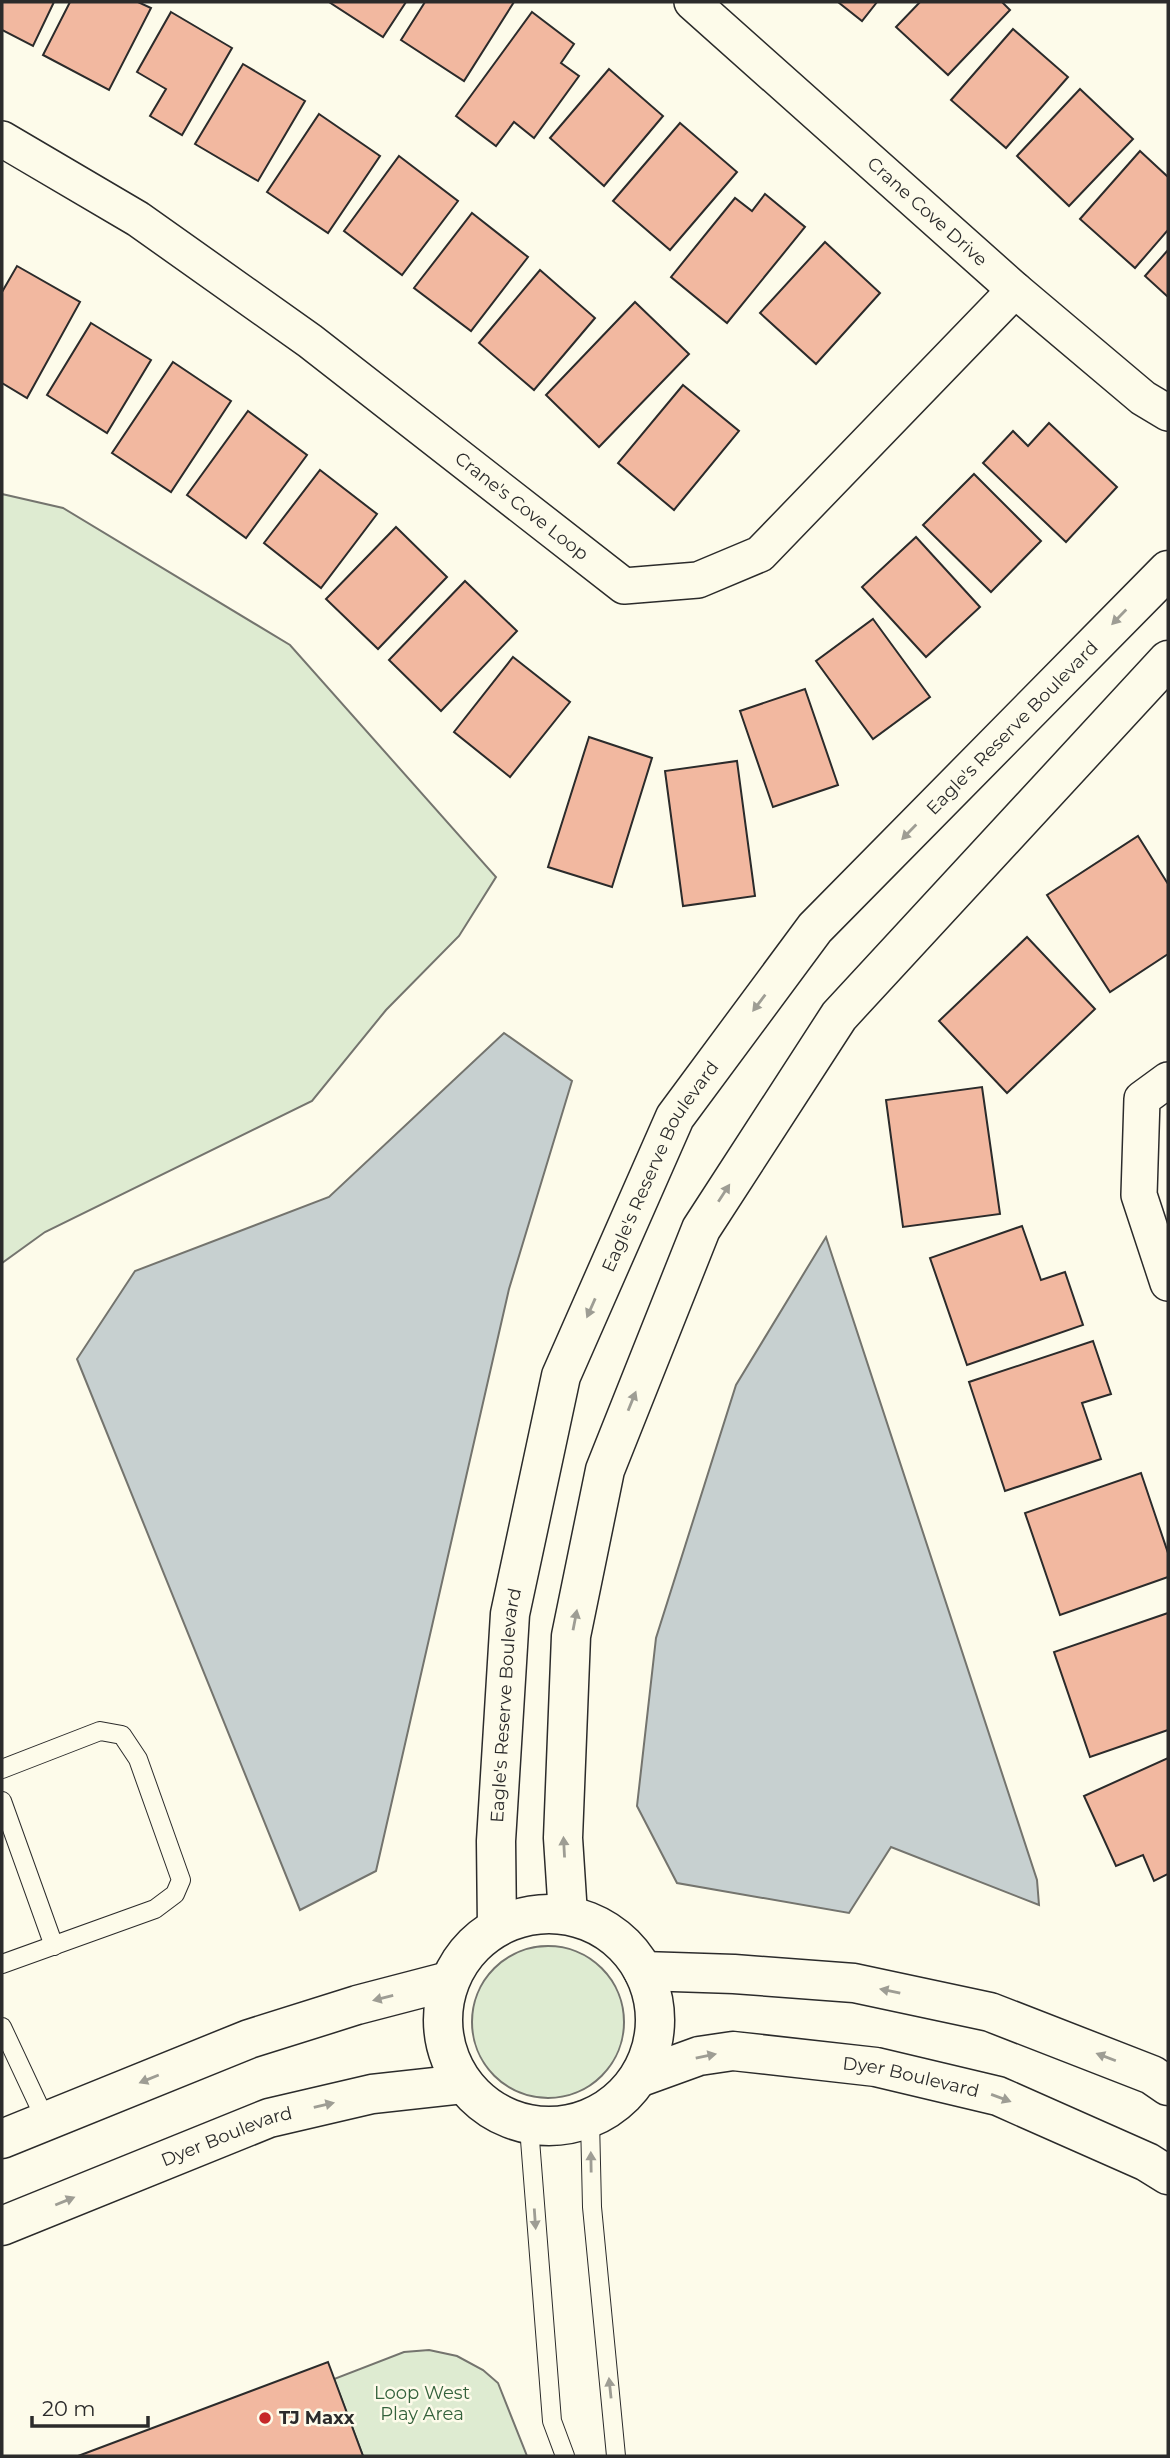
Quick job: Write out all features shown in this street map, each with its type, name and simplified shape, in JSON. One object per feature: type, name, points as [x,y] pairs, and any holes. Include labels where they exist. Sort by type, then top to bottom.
[{"type":"street","name":"Crane Cove Drive","points":[[692,2],[1015,290],[1143,398],[1168,413]]},
{"type":"street","name":"Crane's Cove Loop","points":[[2,139],[138,219],[310,341],[624,586],[698,580],[760,554],[1015,290]]},
{"type":"street","name":"Eagle's Reserve Boulevard","points":[[497,1927],[496,1841],[510,1614],[561,1376],[675,1117],[815,928],[1168,570]]},
{"type":"street","points":[[568,1915],[563,1838],[574,1623],[605,1470],[701,1229],[839,1016],[1168,660]]},
{"type":"street","points":[[1168,1080],[1142,1099],[1139,1195],[1168,1283]]},
{"type":"street","points":[[532,1914],[568,1915],[599,1926],[624,1944],[643,1970],[655,2005],[655,2042],[641,2077],[619,2103],[590,2120],[529,2127],[492,2112],[463,2084],[446,2052],[442,2017],[449,1982],[468,1950],[497,1927],[532,1914]]},
{"type":"street","points":[[643,1970],[853,1983],[990,2012],[1152,2075],[1168,2086]]},
{"type":"street","points":[[2,2139],[249,2039],[357,2005],[449,1982]]},
{"type":"street","name":"Dyer Boulevard","points":[[641,2077],[699,2056],[733,2051],[876,2067],[998,2096],[1147,2162],[1168,2175]]},
{"type":"street","name":"Dyer Boulevard","points":[[2,2226],[269,2119],[372,2094],[463,2084]]},
{"type":"lane","points":[[2,1769],[100,1731],[122,1735],[138,1759],[181,1880],[174,1894],[155,1909],[2,1964]]},
{"type":"lane","points":[[2,1801],[54,1945]]},
{"type":"lane","points":[[2,2027],[46,2122]]},
{"type":"lane","points":[[590,2120],[592,2207],[617,2456]]},
{"type":"lane","points":[[529,2127],[552,2421],[565,2456]]},
{"type":"green space","points":[[2,494],[63,508],[290,645],[496,877],[459,936],[386,1010],[312,1101],[45,1232],[2,1263]]},
{"type":"green space","points":[[548,1946],[577,1952],[602,1968],[618,1993],[624,2022],[618,2051],[602,2076],[577,2092],[548,2098],[519,2092],[494,2076],[478,2051],[472,2022],[478,1993],[494,1968],[519,1952]]},
{"type":"green space","name":"Loop West Play Area","points":[[429,2350],[457,2356],[483,2370],[498,2383],[527,2456],[363,2456],[334,2379],[404,2352]]},
{"type":"shaded area","points":[[504,1033],[572,1081],[509,1289],[376,1871],[300,1910],[77,1359],[135,1271],[329,1197]]},
{"type":"shaded area","points":[[826,1237],[1037,1880],[1039,1905],[891,1847],[849,1913],[677,1883],[637,1806],[656,1638],[736,1385]]},
{"type":"building","points":[[2,2],[54,2],[33,46],[2,30]]},
{"type":"building","points":[[70,2],[138,2],[151,8],[109,90],[43,55]]},
{"type":"building","points":[[329,2],[406,2],[383,37]]},
{"type":"building","points":[[425,2],[514,2],[464,81],[401,40]]},
{"type":"building","points":[[838,2],[877,2],[862,21]]},
{"type":"building","points":[[920,2],[1002,2],[1010,10],[948,75],[896,27]]},
{"type":"building","points":[[171,12],[232,48],[182,135],[150,116],[166,89],[137,72]]},
{"type":"building","points":[[532,12],[574,44],[561,63],[579,76],[534,138],[514,122],[496,146],[456,116]]},
{"type":"building","points":[[1013,29],[1068,77],[1006,148],[951,100]]},
{"type":"building","points":[[243,64],[305,101],[258,181],[195,144]]},
{"type":"building","points":[[609,69],[663,116],[604,186],[550,138]]},
{"type":"building","points":[[1080,89],[1133,139],[1069,206],[1017,156]]},
{"type":"building","points":[[319,114],[380,156],[328,233],[267,192]]},
{"type":"building","points":[[680,123],[737,172],[670,250],[613,201]]},
{"type":"building","points":[[1140,151],[1168,177],[1168,230],[1135,268],[1080,219]]},
{"type":"building","points":[[399,156],[458,201],[402,275],[344,231]]},
{"type":"building","points":[[765,194],[805,227],[727,323],[671,277],[735,198],[752,211]]},
{"type":"building","points":[[472,213],[528,257],[471,331],[414,288]]},
{"type":"building","points":[[825,242],[880,293],[816,364],[760,313]]},
{"type":"building","points":[[1168,250],[1168,297],[1145,276]]},
{"type":"building","points":[[17,266],[80,302],[27,398],[2,383],[2,292]]},
{"type":"building","points":[[540,270],[595,318],[534,390],[479,343]]},
{"type":"building","points":[[635,302],[689,354],[599,447],[546,395]]},
{"type":"building","points":[[91,323],[151,360],[107,433],[47,395]]},
{"type":"building","points":[[173,362],[231,401],[171,492],[112,453]]},
{"type":"building","points":[[683,385],[739,431],[674,510],[618,463]]},
{"type":"building","points":[[248,411],[307,455],[246,538],[187,495]]},
{"type":"building","points":[[1049,423],[1117,487],[1066,542],[983,463],[1013,431],[1028,446]]},
{"type":"building","points":[[320,470],[377,514],[321,588],[264,543]]},
{"type":"building","points":[[974,474],[1041,541],[991,592],[923,525]]},
{"type":"building","points":[[396,527],[447,577],[378,649],[326,599]]},
{"type":"building","points":[[916,537],[980,607],[926,657],[862,587]]},
{"type":"building","points":[[465,581],[517,631],[441,711],[389,660]]},
{"type":"building","points":[[873,619],[930,697],[873,739],[816,661]]},
{"type":"building","points":[[513,657],[570,702],[510,777],[454,732]]},
{"type":"building","points":[[805,689],[838,785],[773,807],[740,711]]},
{"type":"building","points":[[589,737],[652,758],[612,887],[548,867]]},
{"type":"building","points":[[737,761],[755,896],[683,906],[665,771]]},
{"type":"building","points":[[1138,836],[1168,884],[1168,954],[1110,992],[1047,895]]},
{"type":"building","points":[[1027,937],[1095,1009],[1007,1093],[939,1021]]},
{"type":"building","points":[[982,1087],[1000,1214],[903,1227],[886,1100]]},
{"type":"building","points":[[1022,1226],[1041,1280],[1065,1272],[1083,1325],[967,1365],[930,1258]]},
{"type":"building","points":[[1093,1341],[1111,1394],[1082,1403],[1101,1459],[1005,1491],[969,1382]]},
{"type":"building","points":[[1141,1473],[1168,1553],[1168,1577],[1060,1615],[1025,1513]]},
{"type":"building","points":[[1168,1613],[1168,1730],[1090,1757],[1054,1652]]},
{"type":"building","points":[[1168,1758],[1168,1874],[1154,1881],[1143,1855],[1116,1866],[1084,1796]]},
{"type":"building","name":"TJ Maxx","points":[[328,2362],[363,2456],[78,2456]]},
{"type":"place","name":"TJ Maxx","points":[[265,2418]]}]
